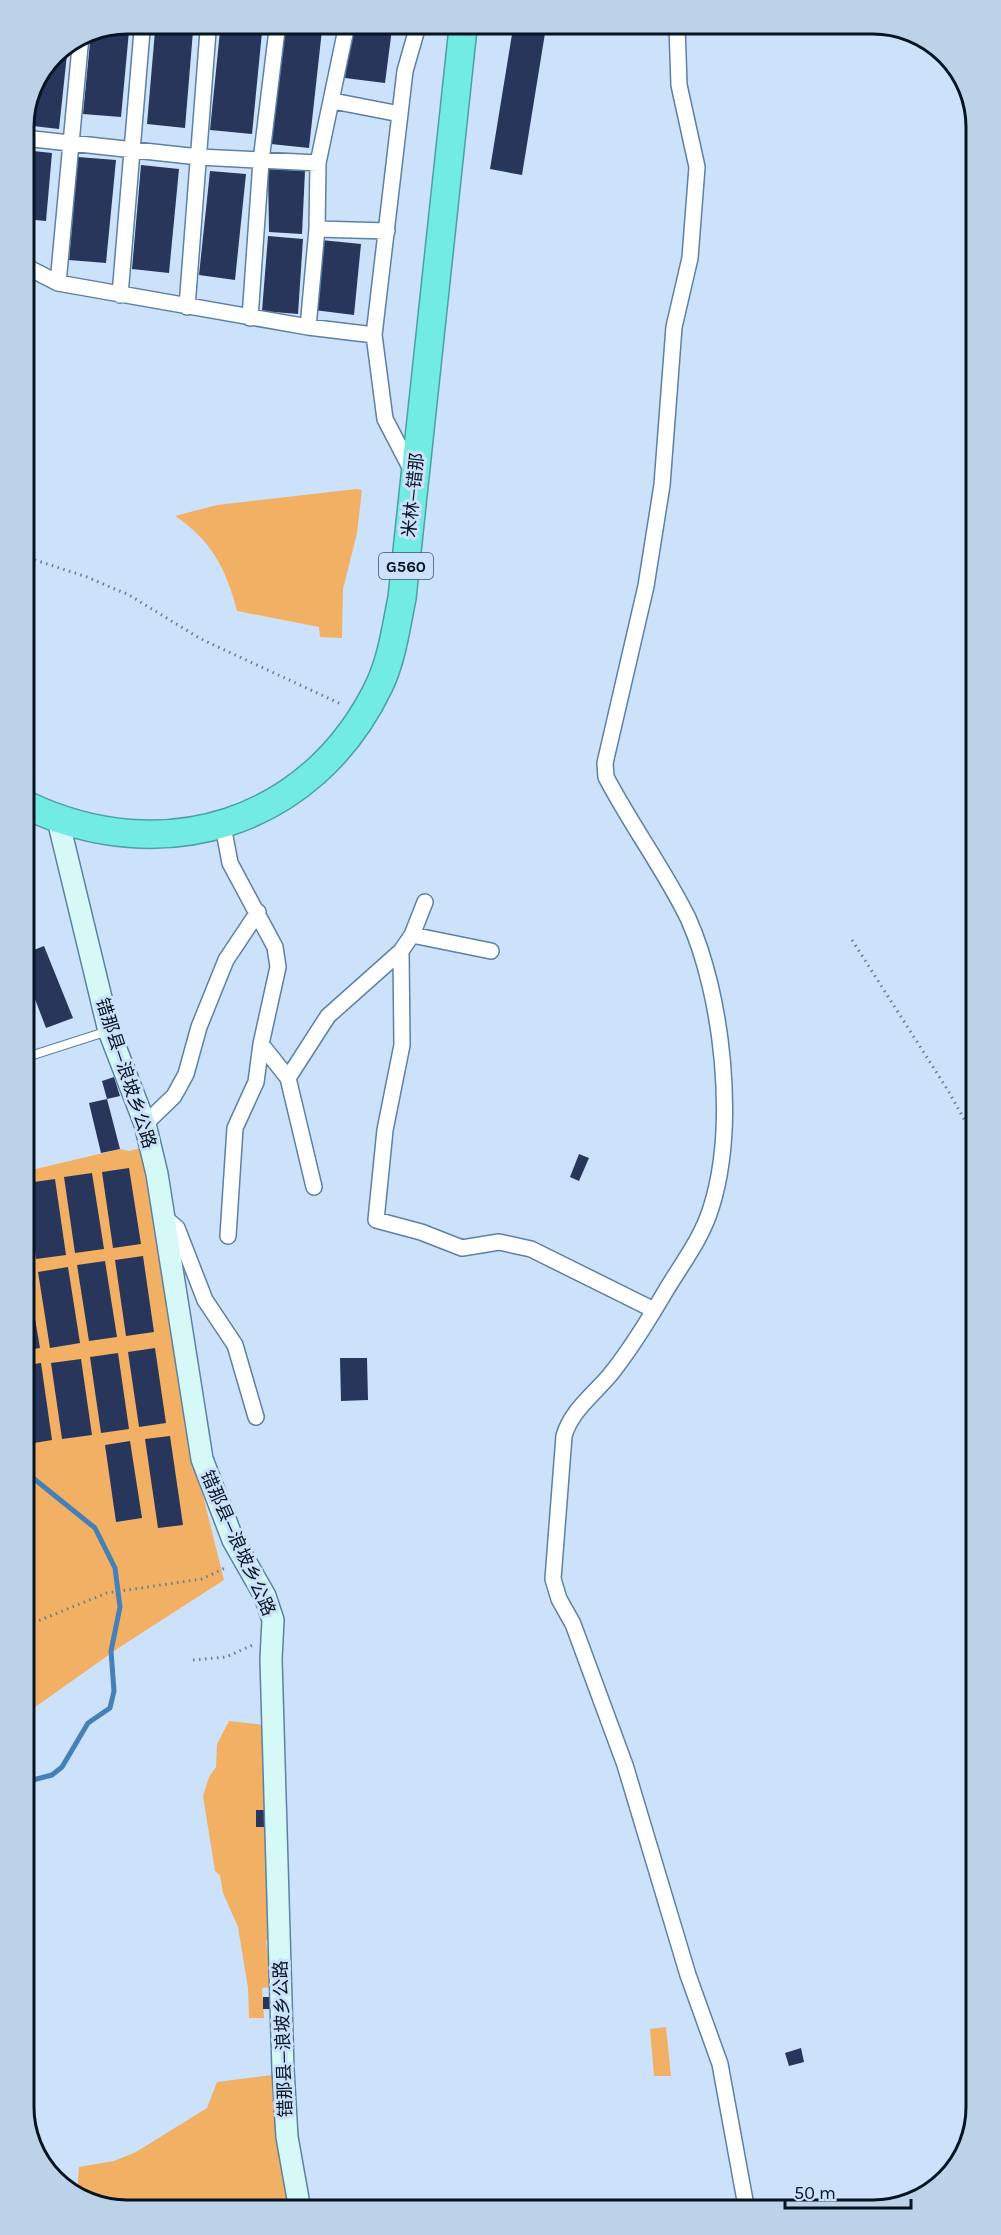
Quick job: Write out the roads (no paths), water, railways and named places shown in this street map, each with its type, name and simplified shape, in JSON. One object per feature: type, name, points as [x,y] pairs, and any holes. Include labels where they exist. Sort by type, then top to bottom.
[{"type":"highway","name":"米林—错那","points":[[35,809],[58,820],[136,835],[173,836],[223,826],[252,814],[288,794],[316,772],[364,714],[380,684],[391,654],[402,598],[462,34]]},
{"type":"main road","name":"错那县—浪坡乡公路","points":[[58,820],[109,1030],[145,1124],[164,1217],[202,1459],[233,1540],[265,1596],[273,1620],[271,1659],[283,2070],[287,2137],[298,2200]]},
{"type":"street","points":[[120,295],[134,150],[142,34]]},
{"type":"street","points":[[187,307],[208,34]]},
{"type":"street","points":[[250,318],[261,161],[276,34]]},
{"type":"street","points":[[308,327],[317,229],[318,163],[333,101],[345,34]]},
{"type":"street","points":[[415,34],[405,71],[374,335],[386,419],[415,476]]},
{"type":"street","points":[[677,35],[679,85],[697,167],[690,258],[674,327],[662,485],[646,586],[604,763],[606,777],[668,880],[702,952],[720,1038],[723,1087],[722,1143],[711,1209],[700,1233],[637,1339],[568,1421],[563,1446],[553,1579],[559,1599],[573,1624],[625,1765],[688,1975],[720,2064],[745,2200]]},
{"type":"street","points":[[58,283],[80,48]]},
{"type":"street","points":[[333,101],[400,114]]},
{"type":"street","points":[[35,139],[199,157],[318,163]]},
{"type":"street","points":[[317,229],[387,231]]},
{"type":"street","points":[[35,271],[58,283],[120,295],[250,318],[374,335]]},
{"type":"street","points":[[223,826],[230,863],[258,912],[274,947],[278,967],[261,1044],[256,1082],[235,1128],[228,1236]]},
{"type":"street","points":[[288,1078],[328,1016],[401,951],[411,935],[425,902]]},
{"type":"street","points":[[145,1124],[174,1096],[186,1074],[200,1028],[226,960],[258,912]]},
{"type":"street","points":[[411,935],[491,951]]},
{"type":"street","points":[[401,951],[402,1045],[385,1130],[376,1220],[421,1232],[462,1248],[500,1242],[531,1249],[654,1310]]},
{"type":"street","points":[[261,1044],[288,1078],[314,1187]]},
{"type":"street","points":[[164,1217],[177,1228],[205,1300],[234,1345],[256,1417]]},
{"type":"lane","points":[[35,1054],[109,1030]]},
{"type":"waterway","points":[[35,1480],[95,1528],[115,1568],[120,1607],[111,1651],[114,1691],[110,1708],[88,1723],[62,1767],[52,1775],[35,1779]]}]
